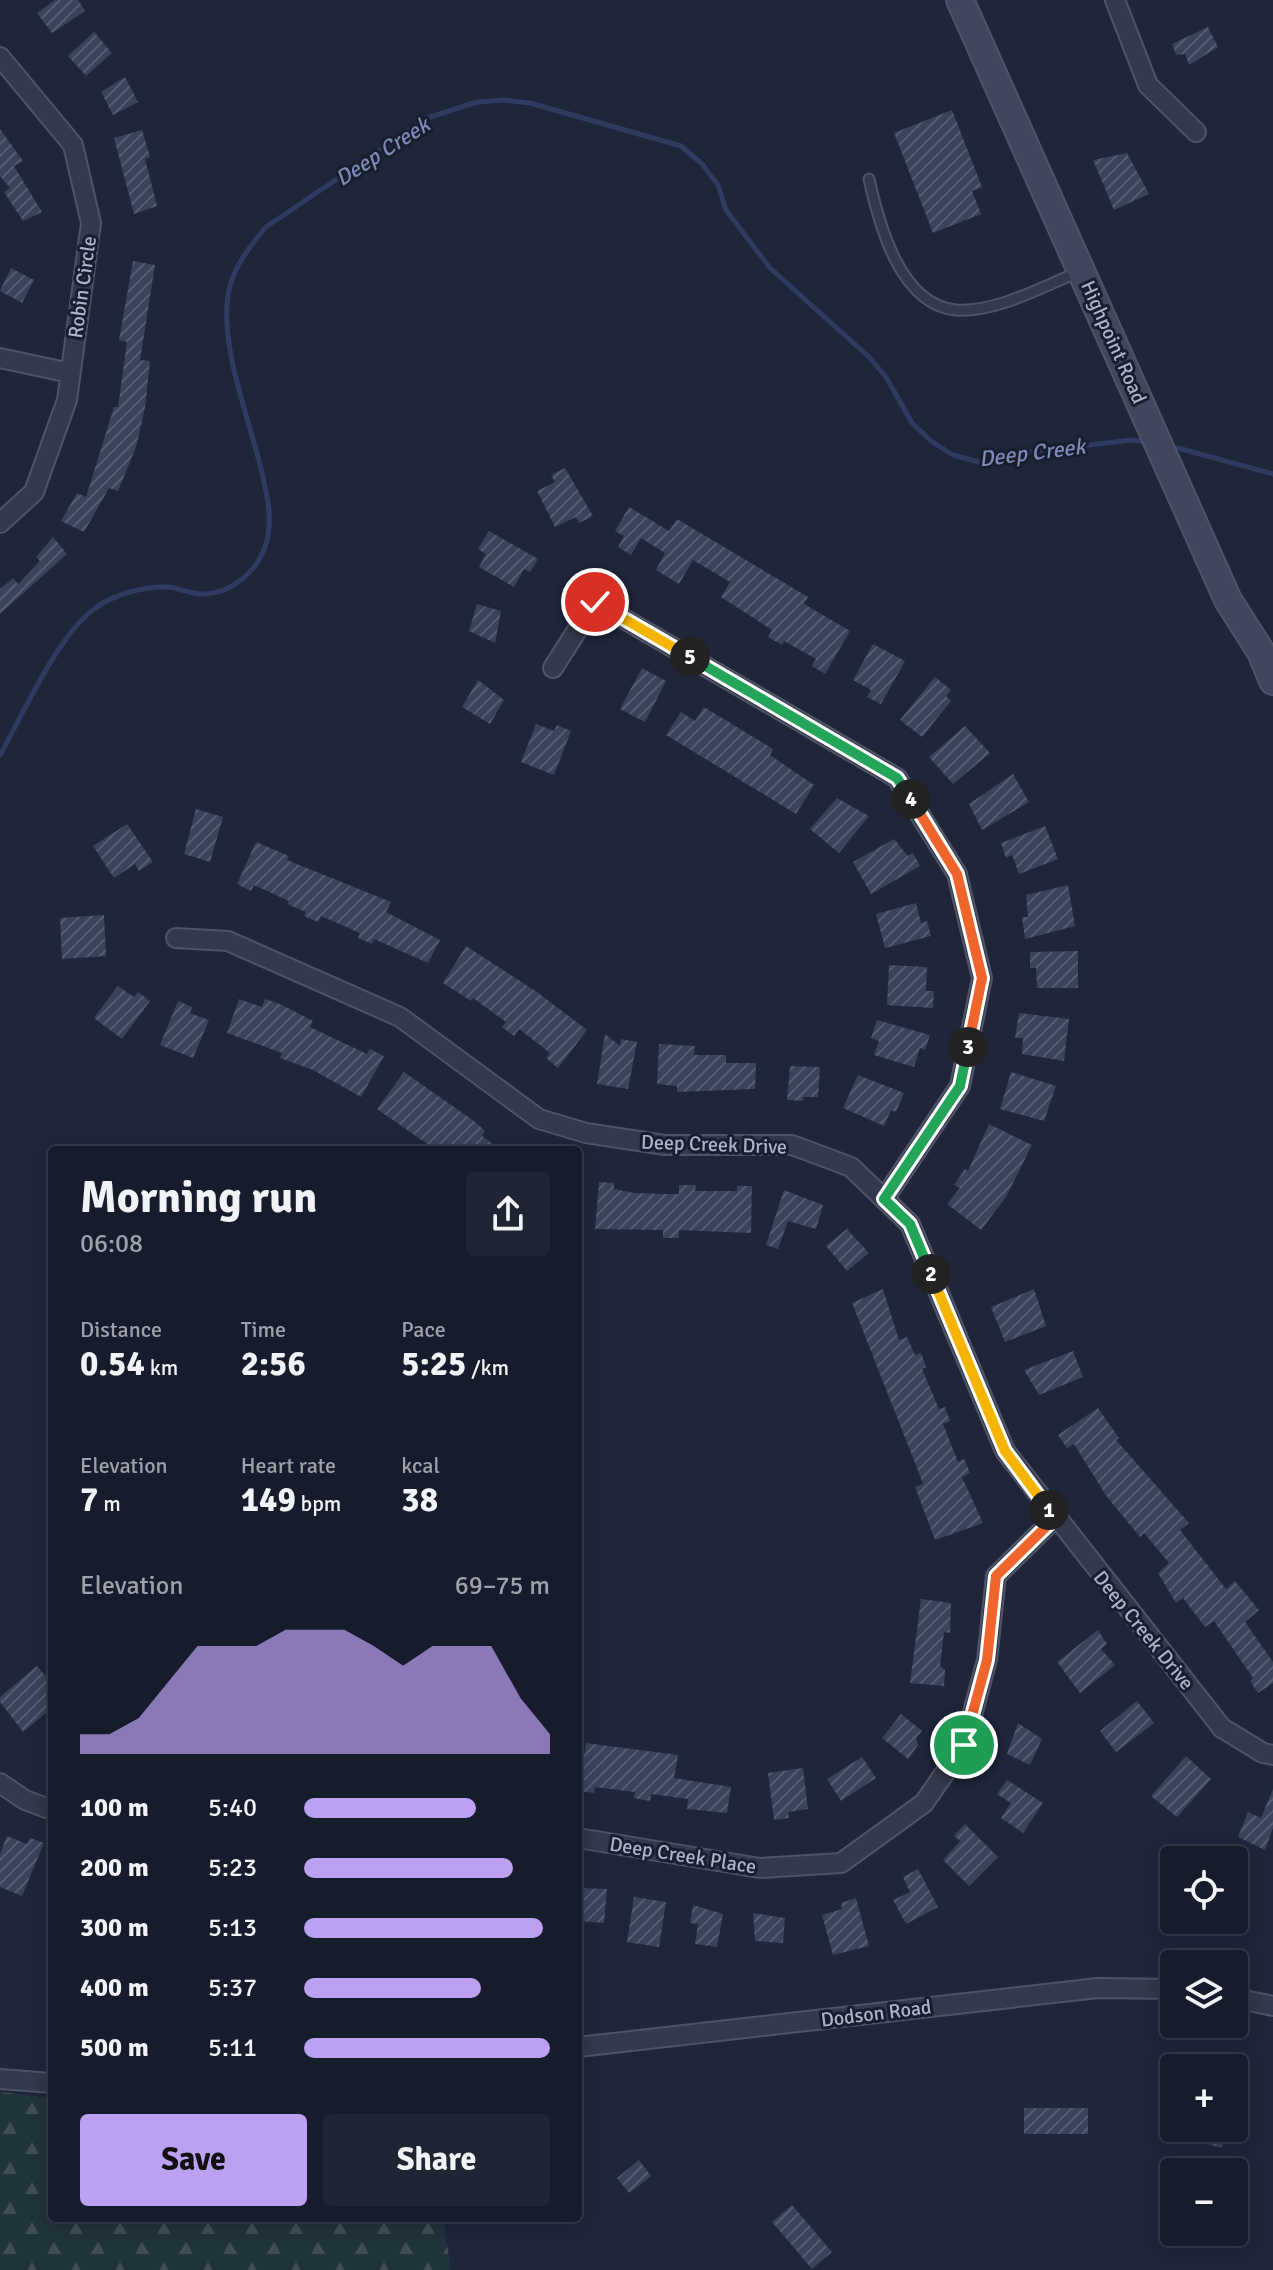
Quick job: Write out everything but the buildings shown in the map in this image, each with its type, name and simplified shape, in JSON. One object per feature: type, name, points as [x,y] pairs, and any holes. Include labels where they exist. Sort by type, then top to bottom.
[{"type":"street","name":"Highpoint Road","points":[[960,0],[1228,600],[1261,652],[1273,681]]},
{"type":"street","points":[[1115,0],[1148,85],[1196,132]]},
{"type":"street","name":"Robin Circle","points":[[0,57],[73,145],[91,223],[67,400],[34,492],[0,523]]},
{"type":"street","points":[[0,358],[70,373]]},
{"type":"street","points":[[553,668],[595,602],[897,778],[935,838],[957,874],[982,978],[960,1086],[884,1199]]},
{"type":"street","name":"Deep Creek Drive","points":[[176,938],[228,941],[400,1017],[539,1119],[586,1133],[665,1145],[792,1145],[851,1167],[910,1224],[1005,1451],[1222,1728],[1263,1753],[1273,1755]]},
{"type":"street","name":"Deep Creek Place","points":[[582,1839],[760,1868],[841,1863],[924,1803],[964,1745],[987,1660],[996,1576],[1055,1518]]},
{"type":"street","points":[[0,1783],[25,1800],[48,1809]]},
{"type":"street","name":"Dodson Road","points":[[582,2047],[1098,1988],[1160,1989]]},
{"type":"street","points":[[1248,2001],[1273,2006]]},
{"type":"street","points":[[0,2079],[48,2083]]},
{"type":"lane","points":[[869,179],[891,246],[907,277],[919,294],[937,306],[957,310],[983,307],[1082,271]]},
{"type":"green space","points":[[0,2092],[48,2098],[48,2222],[444,2222],[451,2270],[0,2270]]},
{"type":"waterway","name":"Deep Creek","points":[[0,755],[54,656],[94,609],[120,595],[149,588],[168,587],[200,594],[214,593],[240,581],[260,559],[269,531],[268,502],[232,361],[227,316],[230,285],[248,250],[266,227],[427,118],[477,102],[503,100],[530,103],[681,146],[702,164],[718,185],[726,210],[770,268],[869,357],[886,377],[912,423],[931,441],[953,455],[979,462],[1005,460],[1029,452],[1132,440],[1148,442]]},
{"type":"waterway","name":"Deep Creek","points":[[1178,448],[1273,474]]},
{"type":"route","points":[[595,602],[897,778],[957,874],[982,978],[960,1086],[884,1199],[910,1224],[1005,1451],[1055,1518],[996,1576],[987,1660],[964,1745]]}]
